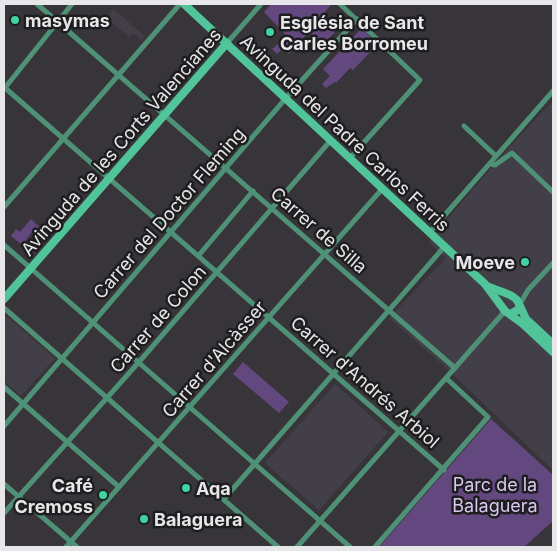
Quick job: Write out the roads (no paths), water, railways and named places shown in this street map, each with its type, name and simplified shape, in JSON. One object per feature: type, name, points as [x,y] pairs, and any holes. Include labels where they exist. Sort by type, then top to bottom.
[{"type":"street","name":"Carrer de Silla","points":[[37,4],[455,368]]},
{"type":"street","points":[[4,88],[56,21],[72,4]]},
{"type":"street","points":[[4,207],[180,4]]},
{"type":"street","name":"Avinguda del Padre Carlos Ferris","points":[[184,4],[445,246],[485,284],[506,310],[553,352]]},
{"type":"street","name":"Avinguda de les Corts Valencianes","points":[[4,299],[260,4]]},
{"type":"street","points":[[340,4],[418,77],[419,83],[350,158]]},
{"type":"street","name":"Carrer del Doctor Fleming","points":[[4,426],[286,98],[357,19]]},
{"type":"street","name":"Carrer d'Andrés Arbiol","points":[[4,88],[218,271],[444,470]]},
{"type":"street","points":[[430,232],[553,91]]},
{"type":"street","points":[[464,126],[496,156]]},
{"type":"street","name":"Carrer de Colon","points":[[4,514],[139,362],[331,140]]},
{"type":"street","points":[[491,164],[495,165],[512,154],[553,192]]},
{"type":"street","name":"Carrer d'Alcàsser","points":[[66,547],[383,188]]},
{"type":"street","points":[[199,255],[254,191]]},
{"type":"street","points":[[4,245],[191,406],[350,547]]},
{"type":"street","points":[[224,500],[445,246]]},
{"type":"street","points":[[516,301],[553,263]]},
{"type":"street","name":"Avinguda del Padre Carlos Ferris","points":[[485,284],[516,301]]},
{"type":"street","points":[[506,310],[504,299],[516,301]]},
{"type":"street","points":[[506,310],[518,311],[516,301]]},
{"type":"street","points":[[516,301],[526,319],[553,344]]},
{"type":"street","points":[[4,308],[60,359],[278,547]]},
{"type":"street","points":[[297,547],[506,310]]},
{"type":"street","points":[[375,547],[444,470],[488,417],[446,378]]},
{"type":"street","points":[[4,387],[119,487]]},
{"type":"street","points":[[4,484],[77,547]]},
{"type":"place","name":"masymas","points":[[15,20]]},
{"type":"place","name":"Església de Sant Carles Borromeu","points":[[270,32]]},
{"type":"place","name":"Moeve","points":[[525,262]]},
{"type":"place","name":"Aqa","points":[[186,488]]},
{"type":"place","name":"Café Cremoss","points":[[103,495]]},
{"type":"place","name":"Balaguera","points":[[144,519]]},
{"type":"park label","name":"Parc de la Balaguera","points":[[495,494]]}]
